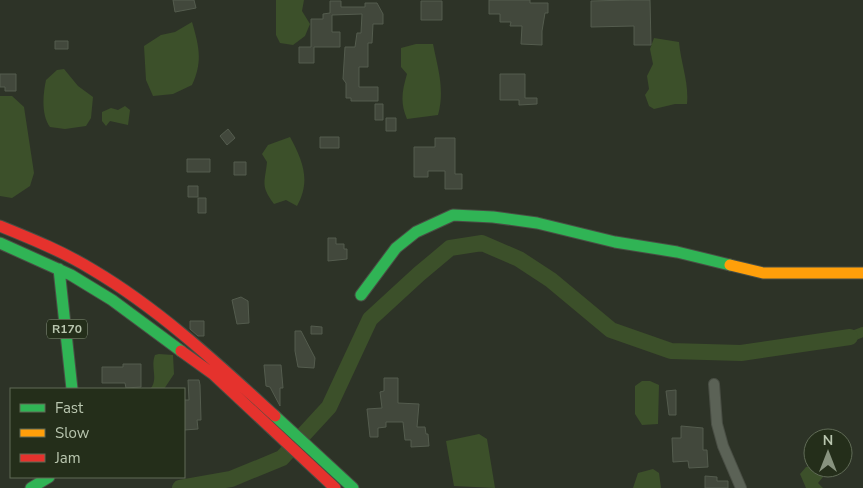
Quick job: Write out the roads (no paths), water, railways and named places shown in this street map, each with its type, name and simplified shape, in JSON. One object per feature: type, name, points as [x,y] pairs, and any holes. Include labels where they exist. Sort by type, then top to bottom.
[{"type":"main road","points":[[361,295],[396,248],[416,232],[453,215],[493,217],[537,223],[614,242],[677,252],[763,273],[863,273]]},
{"type":"main road","points":[[0,226],[68,256],[105,277],[222,367],[305,460],[335,488]]},
{"type":"main road","points":[[0,243],[59,270],[112,300],[213,374],[316,454],[353,488]]},
{"type":"main road","name":"R170","points":[[59,270],[72,388]]},
{"type":"main road","points":[[31,488],[47,478]]},
{"type":"street","points":[[714,384],[717,424],[723,446],[741,488]]},
{"type":"waterway","points":[[180,488],[231,479],[282,458],[329,407],[370,319],[450,248],[482,243],[519,259],[551,280],[611,330],[671,351],[741,353],[850,337]]},
{"type":"waterway","points":[[850,337],[863,332]]}]
